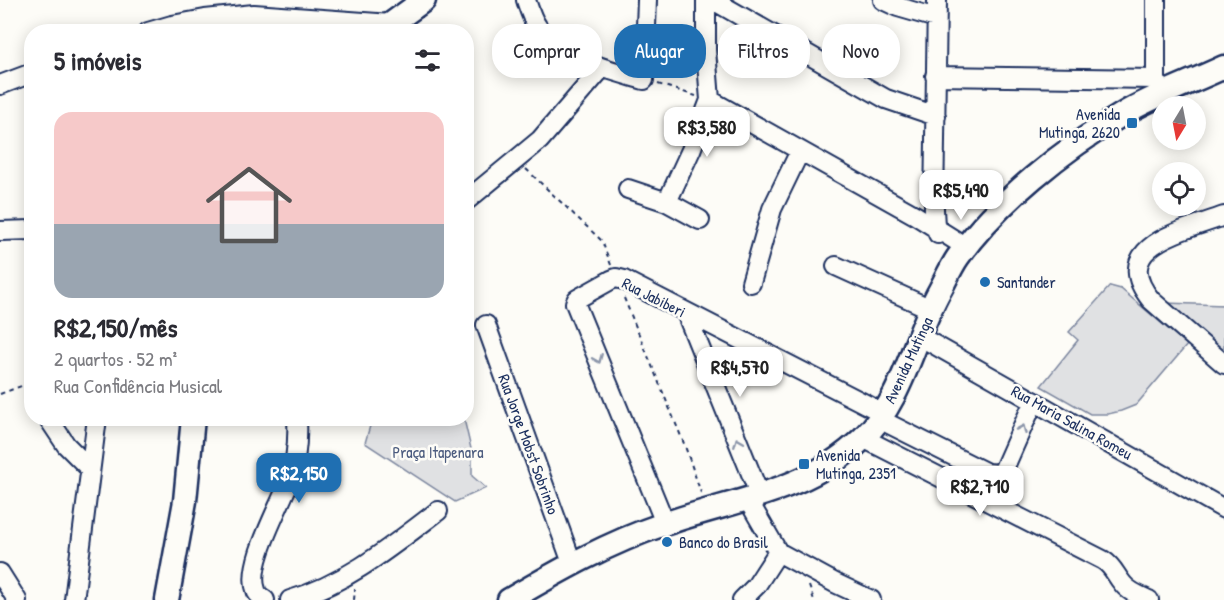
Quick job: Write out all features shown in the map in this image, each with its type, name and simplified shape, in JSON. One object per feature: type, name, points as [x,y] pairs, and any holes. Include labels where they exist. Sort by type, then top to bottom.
[{"type":"main road","points":[[391,24],[424,0]]},
{"type":"main road","name":"Avenida Mutinga","points":[[509,600],[572,563],[617,541],[665,523],[754,498],[791,485],[820,471],[863,438],[881,416],[908,365],[931,309],[961,253],[1018,192],[1073,147],[1123,114],[1159,86],[1224,67]]},
{"type":"main road","points":[[167,600],[185,501],[192,426]]},
{"type":"street","points":[[254,14],[269,0]]},
{"type":"street","points":[[526,0],[536,24]]},
{"type":"street","points":[[602,68],[644,80],[647,0]]},
{"type":"street","points":[[883,0],[898,8],[937,9],[934,226],[943,245],[961,253]]},
{"type":"street","points":[[935,76],[1159,86],[1155,0]]},
{"type":"street","points":[[667,202],[691,150],[710,100],[706,50],[712,2],[886,99],[936,116]]},
{"type":"street","points":[[178,24],[254,14],[348,24]]},
{"type":"street","points":[[0,85],[24,76]]},
{"type":"street","points":[[474,195],[540,140],[593,78]]},
{"type":"street","points":[[710,100],[934,226]]},
{"type":"street","points":[[751,283],[772,208],[800,151]]},
{"type":"street","points":[[628,189],[667,202],[700,220]]},
{"type":"street","points":[[1224,217],[1167,235],[1144,253],[1137,276],[1141,288],[1151,300],[1224,364]]},
{"type":"street","points":[[0,231],[24,230]]},
{"type":"street","points":[[836,266],[931,309]]},
{"type":"street","name":"Rua Jabiberi","points":[[665,523],[576,305],[577,299],[616,278],[624,280],[987,472],[999,474],[1003,471],[1034,401]]},
{"type":"street","points":[[686,313],[754,498],[778,552],[871,600]]},
{"type":"street","name":"Rua Jorge Mobst Sobrinho","points":[[486,326],[572,563]]},
{"type":"street","name":"Rua Maria Salina Romeu","points":[[920,336],[1224,509]]},
{"type":"street","points":[[53,426],[66,445],[90,469]]},
{"type":"street","points":[[74,600],[96,426]]},
{"type":"street","points":[[265,600],[257,594],[255,588],[256,568],[262,544],[291,478],[297,426]]},
{"type":"street","points":[[863,438],[1103,560],[1113,567],[1128,589],[1149,600]]},
{"type":"street","points":[[290,600],[310,594],[356,571],[438,512]]},
{"type":"street","points":[[742,600],[756,586],[778,552]]},
{"type":"path","points":[[644,80],[710,100]]},
{"type":"path","points":[[517,160],[602,241],[685,446],[699,488]]},
{"type":"path","points":[[0,394],[24,385]]},
{"type":"green space","points":[[1110,286],[1121,289],[1187,345],[1136,405],[1108,414],[1090,414],[1041,386],[1078,340],[1069,332]]},
{"type":"green space","points":[[1165,303],[1224,305],[1224,353]]},
{"type":"green space","name":"Praça Itapenara","points":[[370,426],[466,426],[472,453],[472,476],[486,488],[455,502],[365,443]]},
{"type":"place","name":"Avenida Mutinga, 2620","points":[[1132,123]]},
{"type":"place","name":"Santander","points":[[985,282]]},
{"type":"place","name":"Avenida Mutinga, 2351","points":[[804,464]]},
{"type":"place","name":"Banco do Brasil","points":[[667,542]]}]
